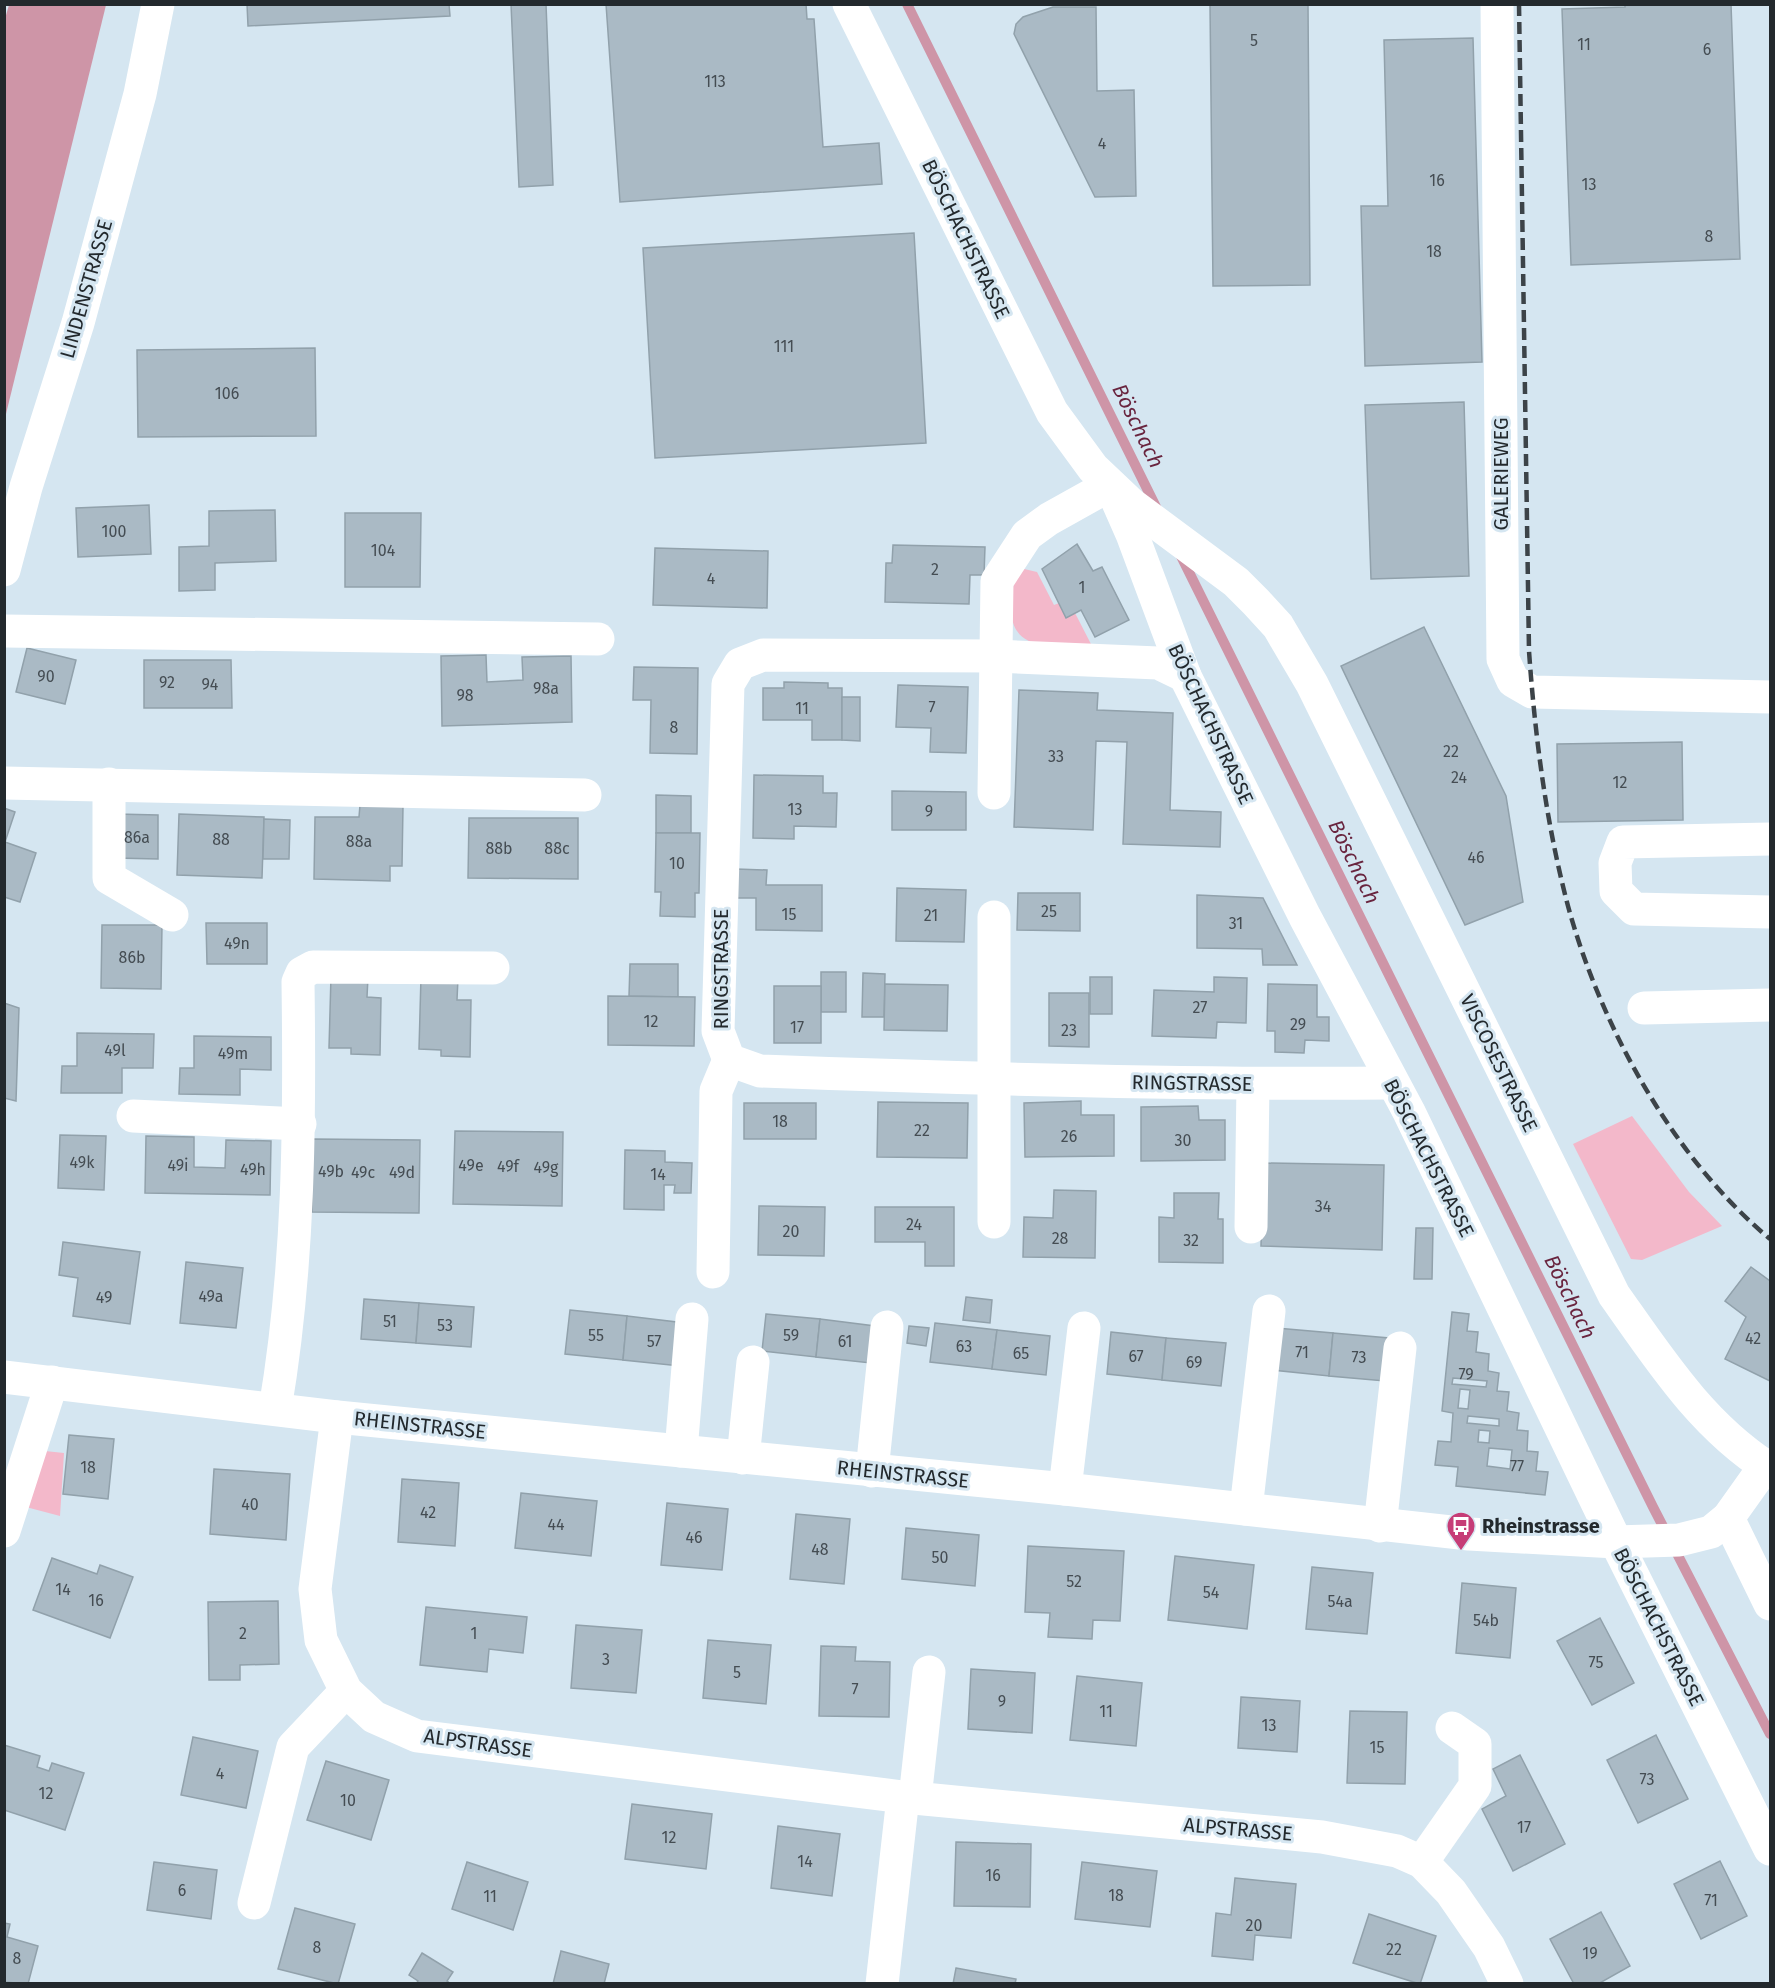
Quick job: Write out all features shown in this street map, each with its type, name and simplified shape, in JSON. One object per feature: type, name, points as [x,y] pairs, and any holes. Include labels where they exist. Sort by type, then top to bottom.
[{"type":"street","name":"LINDENSTRASSE","points":[[4,570],[48,413],[78,323],[140,94],[158,4]]},
{"type":"street","name":"BÖSCHACHSTRASSE","points":[[849,4],[1052,412],[1111,485],[1236,582],[1278,626]]},
{"type":"street","name":"GALERIEWEG","points":[[1497,4],[1503,659],[1513,681],[1532,692],[1770,697]]},
{"type":"street","name":"BÖSCHACHSTRASSE","points":[[1111,485],[1132,534],[1185,676],[1305,917],[1409,1112],[1627,1542],[1770,1849]]},
{"type":"street","points":[[994,792],[998,581],[1027,535],[1049,519],[1111,485]]},
{"type":"street","name":"VISCOSESTRASSE","points":[[1278,626],[1312,684],[1614,1295],[1674,1380],[1706,1417],[1729,1439],[1768,1467]]},
{"type":"street","points":[[4,631],[597,639]]},
{"type":"street","name":"RINGSTRASSE","points":[[1185,676],[1158,663],[995,656],[763,655],[740,664],[728,684],[722,813],[718,1031],[729,1060],[760,1071],[994,1080],[1253,1084],[1392,1083]]},
{"type":"street","points":[[4,783],[585,795]]},
{"type":"street","points":[[109,784],[110,878],[172,915]]},
{"type":"street","points":[[1770,839],[1623,842],[1615,863],[1616,891],[1634,909],[1770,912]]},
{"type":"street","points":[[994,917],[994,1221]]},
{"type":"street","points":[[275,1409],[294,1261],[300,1124],[298,982],[302,973],[312,967],[493,968]]},
{"type":"street","points":[[1644,1008],[1770,1005]]},
{"type":"street","points":[[713,1272],[716,1091],[729,1060]]},
{"type":"street","points":[[1251,1227],[1253,1084]]},
{"type":"street","points":[[133,1116],[300,1124]]},
{"type":"street","points":[[1246,1509],[1269,1311]]},
{"type":"street","points":[[681,1451],[692,1319]]},
{"type":"street","points":[[872,1471],[887,1327]]},
{"type":"street","points":[[1065,1489],[1084,1328]]},
{"type":"street","points":[[1380,1526],[1400,1348]]},
{"type":"street","points":[[743,1458],[753,1362]]},
{"type":"street","name":"RHEINSTRASSE","points":[[4,1377],[337,1417],[1065,1489],[1380,1526],[1469,1534],[1627,1542],[1679,1539],[1719,1525]]},
{"type":"street","points":[[4,1532],[52,1382]]},
{"type":"street","name":"ALPSTRASSE","points":[[337,1417],[315,1589],[321,1640],[346,1690],[374,1717],[417,1736],[909,1797],[1322,1837],[1397,1851],[1422,1862],[1451,1892],[1489,1947],[1507,1983]]},
{"type":"street","points":[[1768,1467],[1719,1525],[1770,1604]]},
{"type":"street","points":[[882,1983],[929,1672]]},
{"type":"street","points":[[254,1903],[294,1747],[346,1690]]},
{"type":"street","points":[[1422,1862],[1475,1786],[1475,1744],[1452,1728]]},
{"type":"shaded area","points":[[9,5],[106,5],[5,418],[4,22]]},
{"type":"shaded area","points":[[1020,568],[1037,572],[1054,605],[1059,603],[1066,618],[1075,613],[1092,646],[1039,644],[1028,641],[1019,634],[1013,624],[1011,598]]},
{"type":"shaded area","points":[[1632,1116],[1689,1192],[1722,1226],[1642,1260],[1631,1259],[1573,1144]]},
{"type":"shaded area","points":[[45,1451],[64,1453],[60,1516],[26,1507]]},
{"type":"building","points":[[247,4],[449,4],[450,16],[248,26]]},
{"type":"building","points":[[511,4],[546,4],[553,185],[519,187]]},
{"type":"building","points":[[606,4],[806,4],[807,19],[814,19],[823,147],[879,143],[882,184],[620,202]]},
{"type":"building","points":[[1210,4],[1308,4],[1310,285],[1213,286]]},
{"type":"building","points":[[1625,4],[1731,4],[1740,259],[1571,265],[1562,9],[1625,7]]},
{"type":"building","points":[[1053,7],[1096,7],[1097,91],[1134,90],[1136,196],[1095,197],[1014,34],[1016,24],[1023,17]]},
{"type":"building","points":[[1473,38],[1482,362],[1365,366],[1361,206],[1388,206],[1384,40]]},
{"type":"building","points":[[914,233],[926,443],[655,458],[643,248]]},
{"type":"building","points":[[315,348],[316,436],[138,437],[137,350]]},
{"type":"building","points":[[1464,402],[1469,576],[1371,579],[1365,405]]},
{"type":"building","points":[[149,505],[151,554],[78,557],[76,508]]},
{"type":"building","points":[[275,510],[276,561],[215,563],[215,590],[179,591],[179,547],[209,546],[209,511]]},
{"type":"building","points":[[345,513],[421,513],[420,587],[345,587]]},
{"type":"building","points":[[1077,544],[1093,571],[1102,567],[1129,620],[1095,637],[1081,610],[1066,618],[1042,569]]},
{"type":"building","points":[[893,545],[985,547],[984,575],[970,575],[969,604],[885,602],[886,563],[892,563]]},
{"type":"building","points":[[655,548],[768,551],[767,608],[653,605]]},
{"type":"building","points":[[1424,627],[1506,796],[1523,902],[1465,925],[1341,666]]},
{"type":"building","points":[[27,648],[76,660],[65,704],[16,692]]},
{"type":"building","points":[[486,655],[487,682],[523,680],[522,657],[571,656],[572,722],[442,726],[441,656]]},
{"type":"building","points":[[144,660],[231,660],[232,708],[144,708]]},
{"type":"building","points":[[634,667],[698,668],[697,754],[650,753],[651,700],[633,700]]},
{"type":"building","points":[[784,682],[828,683],[828,688],[842,688],[842,740],[812,740],[812,720],[763,720],[763,688],[784,688]]},
{"type":"building","points":[[898,685],[968,687],[966,753],[930,752],[931,728],[896,727]]},
{"type":"building","points":[[1019,690],[1098,693],[1097,710],[1173,713],[1170,810],[1221,812],[1220,847],[1123,844],[1127,742],[1096,741],[1093,830],[1014,827]]},
{"type":"building","points":[[842,697],[860,697],[860,741],[842,740]]},
{"type":"building","points":[[1682,742],[1683,820],[1558,822],[1557,744]]},
{"type":"building","points":[[754,775],[823,776],[823,793],[837,793],[836,827],[794,826],[794,839],[753,838]]},
{"type":"building","points":[[892,791],[966,792],[966,830],[892,830]]},
{"type":"building","points":[[656,795],[691,796],[691,833],[656,833]]},
{"type":"building","points":[[360,805],[403,806],[402,866],[390,866],[390,881],[314,879],[315,817],[359,817]]},
{"type":"building","points":[[4,808],[15,812],[5,842],[36,853],[20,902],[4,897]]},
{"type":"building","points":[[116,814],[158,815],[158,859],[115,858]]},
{"type":"building","points":[[179,814],[264,817],[262,878],[177,875]]},
{"type":"building","points":[[469,818],[578,818],[578,879],[468,878]]},
{"type":"building","points":[[264,819],[290,820],[289,859],[263,859]]},
{"type":"building","points":[[656,833],[700,833],[699,893],[695,893],[695,917],[660,916],[661,892],[655,892]]},
{"type":"building","points":[[736,869],[767,870],[766,885],[822,885],[822,931],[756,930],[756,898],[736,898]]},
{"type":"building","points":[[897,888],[966,890],[964,942],[896,941]]},
{"type":"building","points":[[1018,893],[1080,893],[1080,931],[1017,930]]},
{"type":"building","points":[[1197,895],[1263,898],[1297,965],[1263,965],[1262,949],[1197,948]]},
{"type":"building","points":[[206,923],[267,923],[267,964],[207,964]]},
{"type":"building","points":[[102,925],[162,925],[161,989],[101,988]]},
{"type":"building","points":[[630,964],[678,964],[678,997],[629,996]]},
{"type":"building","points":[[821,972],[846,972],[846,1012],[821,1012]]},
{"type":"building","points":[[863,973],[885,974],[884,1017],[862,1017]]},
{"type":"building","points":[[331,976],[368,977],[367,997],[381,998],[380,1055],[351,1054],[351,1048],[329,1048]]},
{"type":"building","points":[[421,977],[458,978],[457,1000],[471,1000],[470,1057],[441,1056],[441,1050],[419,1049]]},
{"type":"building","points":[[1090,977],[1112,977],[1112,1014],[1090,1014]]},
{"type":"building","points":[[1214,977],[1247,978],[1246,1023],[1217,1022],[1216,1038],[1152,1036],[1154,990],[1214,992]]},
{"type":"building","points":[[885,984],[948,985],[947,1031],[884,1030]]},
{"type":"building","points":[[1268,984],[1317,985],[1317,1017],[1329,1017],[1329,1041],[1305,1040],[1304,1053],[1275,1052],[1275,1031],[1267,1031]]},
{"type":"building","points":[[774,986],[821,986],[821,1043],[774,1043]]},
{"type":"building","points":[[1049,993],[1089,993],[1089,1047],[1049,1046]]},
{"type":"building","points":[[608,996],[695,997],[694,1046],[608,1045]]},
{"type":"building","points":[[4,1003],[19,1008],[16,1101],[4,1098]]},
{"type":"building","points":[[77,1033],[154,1034],[153,1068],[122,1068],[122,1093],[61,1093],[62,1066],[77,1066]]},
{"type":"building","points":[[194,1036],[271,1037],[271,1070],[240,1069],[240,1095],[179,1094],[180,1068],[194,1068]]},
{"type":"building","points":[[1081,1101],[1081,1115],[1114,1115],[1114,1156],[1025,1157],[1024,1103]]},
{"type":"building","points":[[878,1102],[968,1103],[967,1158],[877,1157]]},
{"type":"building","points":[[744,1103],[816,1103],[816,1139],[744,1139]]},
{"type":"building","points":[[1198,1106],[1199,1120],[1225,1120],[1225,1160],[1141,1161],[1141,1107]]},
{"type":"building","points":[[455,1131],[563,1132],[562,1206],[453,1204]]},
{"type":"building","points":[[60,1135],[106,1136],[104,1190],[58,1188]]},
{"type":"building","points":[[146,1136],[194,1137],[194,1167],[225,1168],[226,1140],[271,1141],[270,1195],[145,1193]]},
{"type":"building","points":[[313,1139],[420,1140],[419,1213],[312,1212]]},
{"type":"building","points":[[625,1150],[665,1151],[665,1162],[692,1163],[691,1193],[674,1193],[675,1185],[664,1185],[664,1210],[624,1209]]},
{"type":"building","points":[[1263,1163],[1384,1165],[1382,1250],[1261,1246]]},
{"type":"building","points":[[1054,1190],[1096,1191],[1095,1258],[1023,1257],[1024,1217],[1053,1218]]},
{"type":"building","points":[[1174,1193],[1219,1193],[1218,1219],[1223,1219],[1223,1263],[1159,1262],[1159,1217],[1174,1218]]},
{"type":"building","points":[[759,1206],[825,1207],[824,1256],[758,1255]]},
{"type":"building","points":[[875,1207],[954,1207],[954,1266],[925,1266],[925,1242],[875,1242]]},
{"type":"building","points":[[1416,1228],[1433,1228],[1432,1279],[1414,1279]]},
{"type":"building","points":[[63,1242],[140,1252],[130,1324],[73,1316],[78,1278],[59,1275]]},
{"type":"building","points":[[186,1262],[243,1268],[236,1328],[180,1323]]},
{"type":"building","points":[[1751,1267],[1770,1281],[1770,1381],[1725,1359],[1746,1317],[1725,1301]]},
{"type":"building","points":[[966,1297],[992,1300],[990,1323],[963,1320]]},
{"type":"building","points":[[364,1299],[419,1303],[416,1343],[361,1339]]},
{"type":"building","points":[[419,1303],[474,1307],[471,1347],[416,1343]]},
{"type":"building","points":[[570,1310],[627,1316],[623,1360],[565,1354]]},
{"type":"building","points":[[1452,1312],[1469,1314],[1467,1331],[1478,1332],[1476,1352],[1489,1354],[1488,1371],[1499,1373],[1497,1391],[1509,1392],[1507,1411],[1519,1413],[1517,1430],[1528,1431],[1527,1451],[1538,1452],[1536,1471],[1548,1472],[1545,1495],[1456,1486],[1458,1467],[1435,1465],[1438,1441],[1451,1442],[1453,1413],[1442,1411]],"holes":[[[1453,1378],[1487,1381],[1486,1387],[1452,1384]],[[1460,1389],[1470,1390],[1468,1409],[1458,1408]],[[1468,1416],[1499,1419],[1499,1426],[1467,1423]],[[1479,1430],[1490,1431],[1489,1443],[1478,1442]],[[1489,1448],[1512,1450],[1510,1469],[1487,1466]]]},
{"type":"building","points":[[766,1314],[820,1319],[816,1357],[762,1351]]},
{"type":"building","points":[[627,1316],[685,1323],[680,1366],[623,1360]]},
{"type":"building","points":[[820,1319],[875,1326],[871,1363],[816,1357]]},
{"type":"building","points":[[935,1323],[997,1330],[992,1369],[930,1362]]},
{"type":"building","points":[[909,1326],[929,1328],[926,1346],[907,1343]]},
{"type":"building","points":[[1276,1328],[1333,1333],[1329,1376],[1272,1370]]},
{"type":"building","points":[[997,1330],[1050,1336],[1046,1375],[992,1369]]},
{"type":"building","points":[[1111,1332],[1166,1338],[1162,1380],[1107,1374]]},
{"type":"building","points":[[1333,1333],[1389,1338],[1385,1381],[1329,1376]]},
{"type":"building","points":[[1166,1338],[1226,1343],[1221,1386],[1162,1380]]},
{"type":"building","points":[[69,1435],[114,1439],[108,1499],[63,1494]]},
{"type":"building","points":[[214,1469],[290,1474],[286,1540],[210,1534]]},
{"type":"building","points":[[402,1479],[459,1483],[455,1546],[398,1542]]},
{"type":"building","points":[[521,1493],[597,1501],[591,1556],[515,1548]]},
{"type":"building","points":[[667,1503],[728,1509],[722,1570],[661,1565]]},
{"type":"building","points":[[796,1514],[850,1519],[844,1584],[790,1579]]},
{"type":"building","points":[[906,1528],[979,1535],[975,1586],[902,1579]]},
{"type":"building","points":[[1028,1546],[1124,1551],[1120,1621],[1093,1620],[1092,1639],[1048,1637],[1050,1613],[1025,1612]]},
{"type":"building","points":[[1175,1556],[1254,1565],[1247,1629],[1168,1620]]},
{"type":"building","points":[[52,1558],[97,1574],[100,1565],[133,1577],[110,1638],[33,1610]]},
{"type":"building","points":[[1312,1567],[1373,1573],[1367,1634],[1306,1629]]},
{"type":"building","points":[[1462,1583],[1516,1588],[1510,1658],[1456,1653]]},
{"type":"building","points":[[278,1601],[279,1664],[240,1665],[240,1680],[209,1680],[208,1602]]},
{"type":"building","points":[[426,1607],[527,1617],[523,1653],[489,1649],[487,1672],[420,1665]]},
{"type":"building","points":[[1600,1618],[1634,1683],[1592,1705],[1557,1641]]},
{"type":"building","points":[[576,1625],[642,1630],[636,1693],[571,1688]]},
{"type":"building","points":[[708,1640],[771,1645],[766,1704],[703,1698]]},
{"type":"building","points":[[821,1646],[856,1647],[855,1661],[890,1662],[889,1717],[819,1716]]},
{"type":"building","points":[[971,1669],[1035,1673],[1032,1733],[968,1729]]},
{"type":"building","points":[[1077,1676],[1142,1683],[1136,1746],[1070,1740]]},
{"type":"building","points":[[1241,1697],[1300,1701],[1297,1752],[1238,1748]]},
{"type":"building","points":[[1350,1711],[1407,1712],[1405,1784],[1347,1783]]},
{"type":"building","points":[[1656,1735],[1688,1799],[1638,1823],[1607,1760]]},
{"type":"building","points":[[193,1737],[258,1751],[246,1808],[181,1795]]},
{"type":"building","points":[[4,1745],[40,1756],[37,1767],[49,1771],[52,1763],[84,1773],[65,1830],[4,1810]]},
{"type":"building","points":[[1520,1755],[1565,1844],[1513,1871],[1482,1809],[1506,1796],[1493,1769]]},
{"type":"building","points":[[326,1761],[389,1780],[371,1840],[307,1820]]},
{"type":"building","points":[[632,1804],[712,1814],[706,1869],[625,1859]]},
{"type":"building","points":[[778,1826],[840,1834],[832,1896],[771,1888]]},
{"type":"building","points":[[956,1842],[1031,1844],[1030,1907],[954,1906]]},
{"type":"building","points":[[1720,1861],[1747,1916],[1701,1939],[1674,1884]]},
{"type":"building","points":[[154,1862],[217,1870],[211,1919],[147,1910]]},
{"type":"building","points":[[467,1862],[528,1882],[513,1930],[452,1909]]},
{"type":"building","points":[[1082,1862],[1157,1871],[1150,1927],[1075,1919]]},
{"type":"building","points":[[1235,1878],[1296,1884],[1291,1938],[1255,1935],[1253,1960],[1212,1956],[1216,1913],[1231,1915]]},
{"type":"building","points":[[295,1908],[355,1924],[338,1984],[278,1969]]},
{"type":"building","points":[[1601,1912],[1630,1966],[1598,1984],[1574,1984],[1550,1939]]},
{"type":"building","points":[[1369,1914],[1436,1936],[1420,1984],[1353,1963]]},
{"type":"building","points":[[4,1923],[10,1924],[7,1937],[38,1946],[28,1984],[4,1982]]},
{"type":"building","points":[[561,1951],[609,1964],[604,1984],[553,1984]]},
{"type":"building","points":[[422,1953],[453,1972],[447,1981],[451,1984],[416,1984],[418,1981],[409,1975]]},
{"type":"building","points":[[956,1968],[1016,1979],[1015,1984],[953,1984]]},
{"type":"waterway","name":"Böschach","points":[[907,4],[1158,511]]},
{"type":"waterway","name":"Böschach","points":[[1180,554],[1653,1507],[1770,1734]]},
{"type":"railway","points":[[1519,4],[1529,651],[1538,747],[1553,843],[1582,952],[1600,998],[1645,1088],[1672,1130],[1702,1170],[1770,1239]]},
{"type":"place","name":"Rheinstrasse","points":[[1461,1552]]}]
